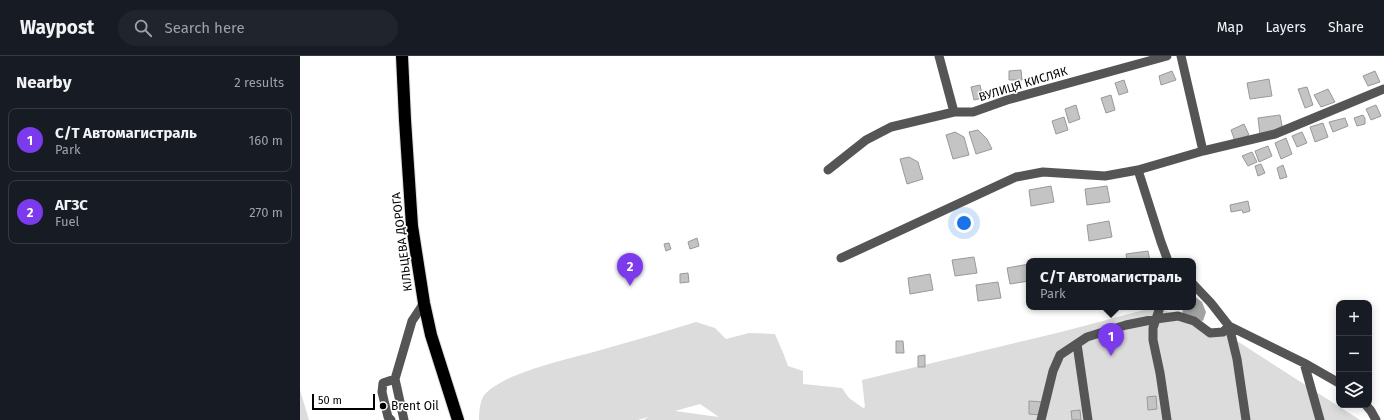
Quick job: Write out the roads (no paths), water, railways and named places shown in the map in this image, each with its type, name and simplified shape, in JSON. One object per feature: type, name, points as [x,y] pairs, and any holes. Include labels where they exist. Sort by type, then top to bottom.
[{"type":"highway","name":"КІЛЬЦЕВА ДОРОГА","points":[[402,56],[412,226],[424,303],[431,335],[458,420]]},
{"type":"street","points":[[939,56],[954,112]]},
{"type":"street","name":"ВУЛИЦЯ КИСЛЯК","points":[[828,170],[866,140],[890,127],[954,112],[973,112],[1007,100],[1167,56]]},
{"type":"street","points":[[1181,56],[1203,150]]},
{"type":"street","points":[[841,258],[1016,177],[1043,172],[1105,176],[1138,170],[1203,150],[1275,134],[1384,89]]},
{"type":"street","points":[[1138,170],[1160,242],[1167,258]]},
{"type":"street","points":[[1196,287],[1229,326],[1237,359],[1246,420]]},
{"type":"street","points":[[404,420],[395,379],[412,321],[424,303]]},
{"type":"street","points":[[1159,310],[1153,328],[1153,340],[1168,420]]},
{"type":"street","points":[[1041,420],[1053,371],[1060,355],[1087,337],[1126,325],[1178,316],[1194,321],[1210,333],[1223,332],[1229,326]]},
{"type":"street","points":[[1229,326],[1304,363],[1336,381]]},
{"type":"street","points":[[1077,344],[1088,420]]},
{"type":"street","points":[[1304,363],[1320,420]]},
{"type":"street","points":[[391,420],[388,417],[382,392],[383,383],[395,379]]},
{"type":"street","points":[[1368,408],[1376,420]]},
{"type":"place","name":"АГЗС","points":[[630,286]]},
{"type":"place","name":"С/Т Автомагистраль","points":[[1111,356]]},
{"type":"place","name":"Brent Oil","points":[[383,406]]}]
